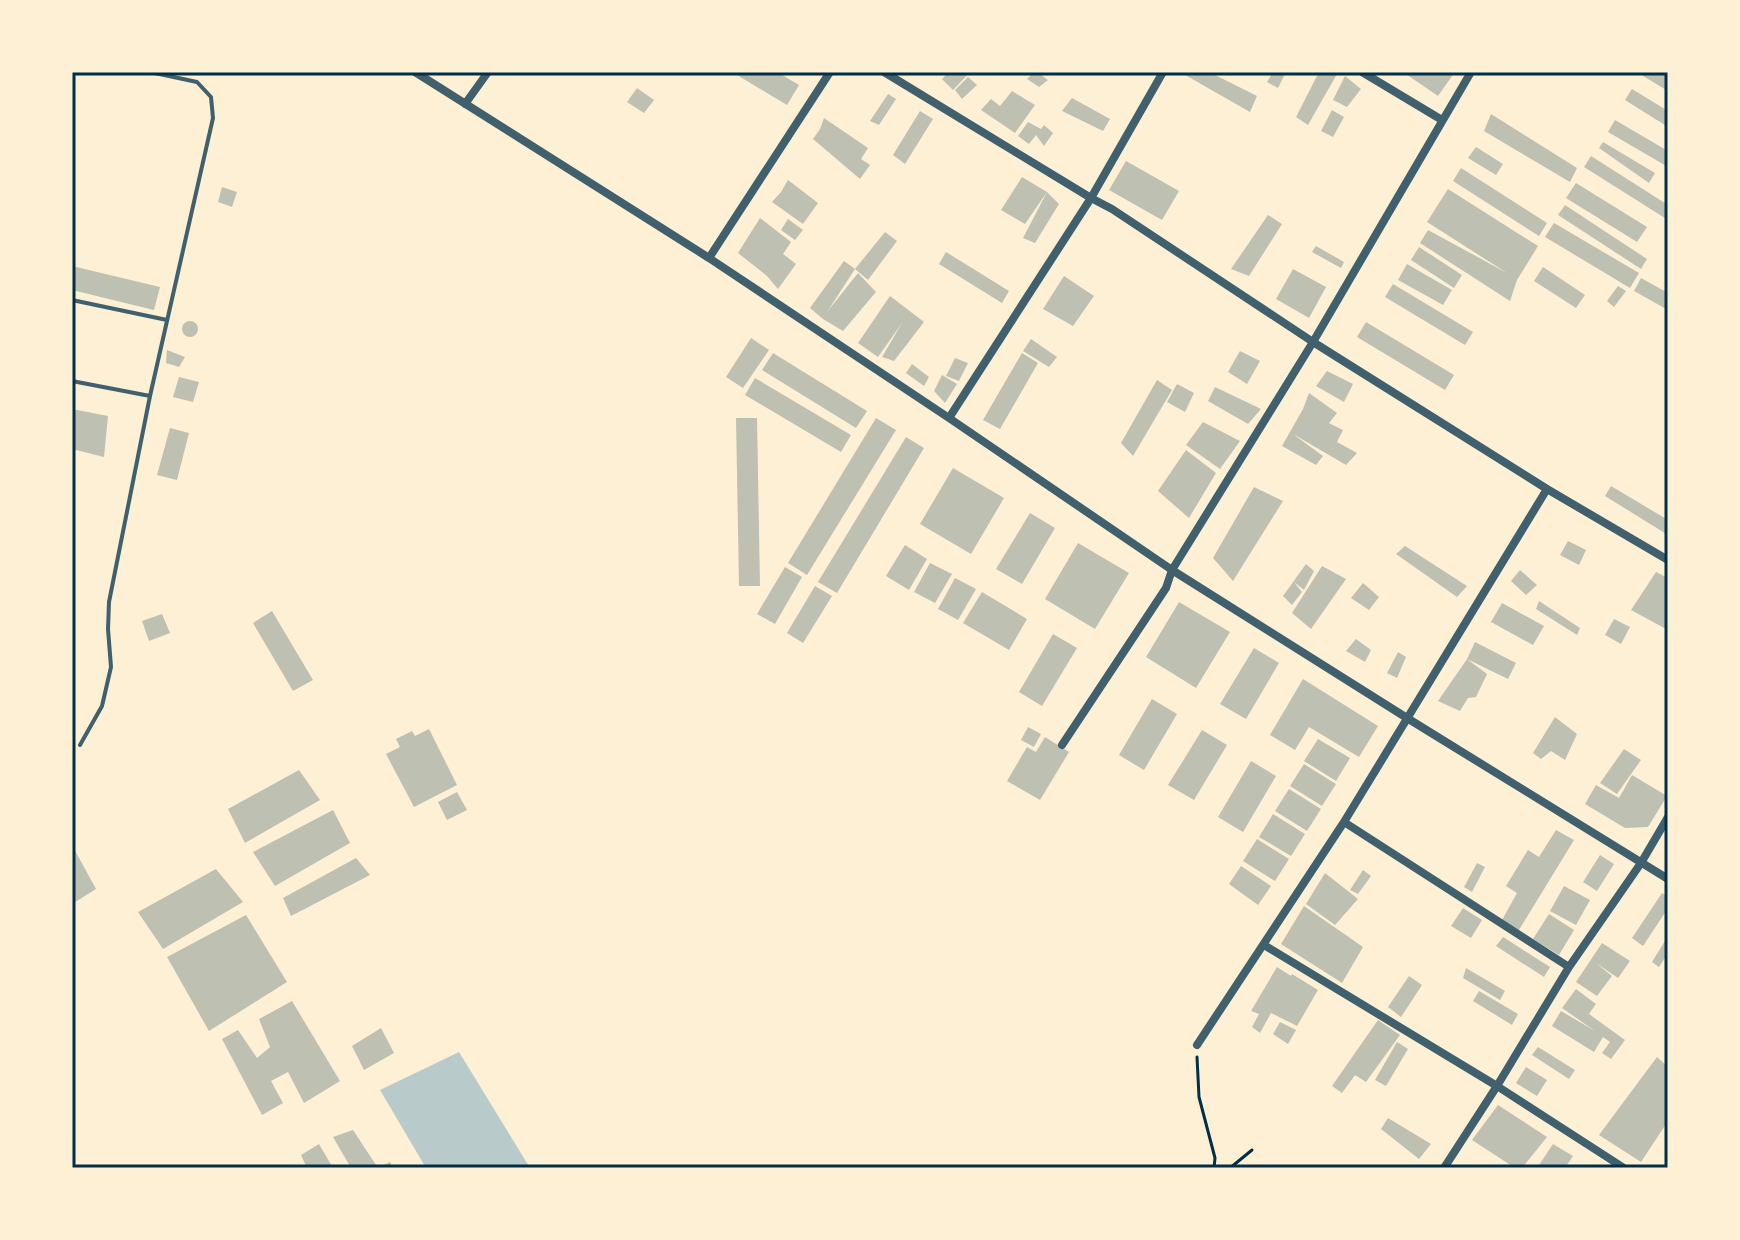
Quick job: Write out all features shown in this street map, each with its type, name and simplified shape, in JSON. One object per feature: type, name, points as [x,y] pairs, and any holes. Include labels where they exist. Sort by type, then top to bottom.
[{"type":"street","points":[[415,72],[709,258],[1172,570],[1668,879]]},
{"type":"street","points":[[465,104],[488,72]]},
{"type":"street","points":[[709,258],[830,72]]},
{"type":"street","points":[[884,72],[1112,209],[1313,342],[1547,489],[1668,560]]},
{"type":"street","points":[[949,418],[1091,198],[1163,72]]},
{"type":"street","points":[[1362,72],[1442,120]]},
{"type":"street","points":[[1062,745],[1166,588],[1172,570],[1313,342],[1471,72]]},
{"type":"street","points":[[1197,1045],[1344,822],[1547,489]]},
{"type":"street","points":[[1444,1168],[1569,967],[1641,863],[1668,817]]},
{"type":"street","points":[[1344,822],[1569,967]]},
{"type":"street","points":[[1264,945],[1497,1086],[1624,1168]]},
{"type":"lane","points":[[80,745],[102,706],[111,667],[109,602],[150,396],[213,118],[211,97],[197,82],[150,72]]},
{"type":"lane","points":[[72,300],[167,320]]},
{"type":"lane","points":[[72,381],[150,396]]},
{"type":"path","points":[[1197,1045],[1199,1097],[1215,1158],[1214,1168]]},
{"type":"path","points":[[1230,1168],[1252,1150]]},
{"type":"shaded area","points":[[459,1052],[530,1168],[426,1168],[380,1090]]},
{"type":"building","points":[[739,72],[777,72],[799,85],[787,105],[737,75]]},
{"type":"building","points":[[949,72],[970,72],[953,90],[942,79]]},
{"type":"building","points":[[1034,72],[1048,80],[1039,87],[1027,79]]},
{"type":"building","points":[[1180,72],[1209,72],[1257,96],[1250,112]]},
{"type":"building","points":[[1273,72],[1286,72],[1278,88],[1267,82]]},
{"type":"building","points":[[1319,72],[1337,74],[1308,125],[1296,117]]},
{"type":"building","points":[[1403,72],[1455,72],[1438,96]]},
{"type":"building","points":[[1646,72],[1668,72],[1668,91],[1643,76]]},
{"type":"building","points":[[1345,76],[1361,89],[1347,107],[1333,100]]},
{"type":"building","points":[[968,77],[977,85],[962,99],[955,90]]},
{"type":"building","points":[[637,88],[654,100],[644,113],[627,102]]},
{"type":"building","points":[[1632,89],[1668,111],[1668,127],[1625,100]]},
{"type":"building","points":[[1012,91],[1035,105],[1015,133],[981,110],[991,99],[1000,106]]},
{"type":"building","points":[[888,94],[896,99],[879,125],[870,121]]},
{"type":"building","points":[[1072,98],[1110,119],[1103,131],[1062,111]]},
{"type":"building","points":[[1332,110],[1344,117],[1333,137],[1321,131]]},
{"type":"building","points":[[920,111],[933,119],[905,164],[893,155]]},
{"type":"building","points":[[1491,114],[1577,168],[1570,182],[1484,131]]},
{"type":"building","points":[[824,118],[868,148],[861,159],[870,165],[860,179],[813,139]]},
{"type":"building","points":[[1615,120],[1668,151],[1668,167],[1608,132]]},
{"type":"building","points":[[1028,122],[1041,129],[1044,125],[1053,133],[1044,146],[1036,135],[1029,144],[1018,136]]},
{"type":"building","points":[[1603,142],[1655,173],[1649,183],[1599,148]]},
{"type":"building","points":[[1476,147],[1503,164],[1496,175],[1468,158]]},
{"type":"building","points":[[1591,156],[1668,205],[1668,220],[1584,167]]},
{"type":"building","points":[[1126,161],[1179,191],[1162,220],[1109,190]]},
{"type":"building","points":[[1461,168],[1547,223],[1539,236],[1453,181]]},
{"type":"building","points":[[1022,177],[1047,192],[1025,224],[1001,210]]},
{"type":"building","points":[[788,180],[818,203],[803,224],[772,202]]},
{"type":"building","points":[[1576,183],[1647,227],[1637,242],[1566,198]]},
{"type":"building","points":[[222,187],[237,192],[232,207],[218,202]]},
{"type":"building","points":[[1448,189],[1538,246],[1517,280],[1510,301],[1420,243],[1428,230],[1507,273],[1427,222]]},
{"type":"building","points":[[1047,192],[1059,204],[1035,243],[1023,238]]},
{"type":"building","points":[[1565,205],[1647,259],[1641,269],[1558,215]]},
{"type":"building","points":[[1268,215],[1282,224],[1249,276],[1231,269]]},
{"type":"building","points":[[760,218],[791,242],[783,254],[796,264],[778,289],[738,253]]},
{"type":"building","points":[[788,219],[803,230],[795,240],[781,230]]},
{"type":"building","points":[[1554,223],[1639,273],[1630,288],[1545,237]]},
{"type":"building","points":[[885,232],[897,241],[868,280],[855,269]]},
{"type":"building","points":[[1316,246],[1344,262],[1341,268],[1312,252]]},
{"type":"building","points":[[1419,247],[1462,275],[1454,288],[1411,260]]},
{"type":"building","points":[[946,252],[1009,291],[1002,303],[939,264]]},
{"type":"building","points":[[844,261],[855,269],[827,312],[858,273],[876,292],[843,331],[810,308]]},
{"type":"building","points":[[1407,264],[1452,290],[1443,305],[1398,280]]},
{"type":"building","points":[[72,266],[160,287],[154,310],[72,290]]},
{"type":"building","points":[[1543,267],[1585,295],[1576,308],[1534,281]]},
{"type":"building","points":[[1293,269],[1326,287],[1309,318],[1276,299]]},
{"type":"building","points":[[1064,276],[1094,296],[1073,326],[1043,309]]},
{"type":"building","points":[[1641,278],[1668,293],[1668,310],[1634,291]]},
{"type":"building","points":[[1393,284],[1473,332],[1465,345],[1385,297]]},
{"type":"building","points":[[1618,286],[1626,291],[1614,307],[1607,301]]},
{"type":"building","points":[[890,296],[924,322],[894,361],[882,357],[902,323],[878,357],[858,343]]},
{"type":"building","points":[[190,321],[198,329],[190,337],[182,329]]},
{"type":"building","points":[[1366,322],[1454,375],[1445,390],[1357,337]]},
{"type":"building","points":[[751,338],[769,350],[743,388],[726,377]]},
{"type":"building","points":[[1031,339],[1057,357],[1049,367],[1023,351]]},
{"type":"building","points":[[167,350],[185,357],[179,367],[166,363]]},
{"type":"building","points":[[1240,351],[1260,361],[1247,384],[1228,372]]},
{"type":"building","points":[[773,353],[867,411],[856,428],[762,370]]},
{"type":"building","points":[[1022,353],[1038,363],[1000,429],[983,420]]},
{"type":"building","points":[[955,358],[968,363],[959,381],[946,376]]},
{"type":"building","points":[[912,364],[929,377],[924,386],[906,373]]},
{"type":"building","points":[[1327,371],[1353,384],[1344,402],[1316,386]]},
{"type":"building","points":[[942,375],[957,384],[945,403],[934,391]]},
{"type":"building","points":[[179,377],[199,382],[193,402],[173,397]]},
{"type":"building","points":[[755,378],[851,435],[841,452],[745,395]]},
{"type":"building","points":[[1157,380],[1172,390],[1133,456],[1121,443]]},
{"type":"building","points":[[1177,384],[1194,393],[1185,412],[1167,402]]},
{"type":"building","points":[[1215,387],[1261,409],[1248,424],[1208,401]]},
{"type":"building","points":[[1309,393],[1337,413],[1329,423],[1343,430],[1337,442],[1357,453],[1346,465],[1293,434],[1323,456],[1316,465],[1282,446]]},
{"type":"building","points":[[72,409],[108,416],[104,457],[72,449]]},
{"type":"building","points":[[736,418],[757,418],[760,586],[739,586]]},
{"type":"building","points":[[876,418],[896,430],[807,575],[788,563]]},
{"type":"building","points":[[1203,422],[1240,441],[1220,469],[1186,445]]},
{"type":"building","points":[[170,428],[189,433],[177,480],[157,475]]},
{"type":"building","points":[[906,437],[924,448],[837,593],[818,582]]},
{"type":"building","points":[[1186,450],[1216,473],[1189,518],[1158,491]]},
{"type":"building","points":[[953,468],[1004,498],[971,554],[920,524]]},
{"type":"building","points":[[1611,486],[1668,520],[1668,535],[1605,496]]},
{"type":"building","points":[[1254,487],[1283,501],[1233,581],[1213,558]]},
{"type":"building","points":[[1030,513],[1055,528],[1022,584],[996,569]]},
{"type":"building","points":[[1568,541],[1586,550],[1579,565],[1560,555]]},
{"type":"building","points":[[1078,543],[1129,573],[1095,629],[1045,599]]},
{"type":"building","points":[[905,545],[927,559],[909,590],[886,576]]},
{"type":"building","points":[[1405,546],[1467,586],[1457,597],[1396,554]]},
{"type":"building","points":[[930,563],[952,574],[935,603],[914,592]]},
{"type":"building","points":[[1306,564],[1314,571],[1304,590],[1294,582],[1302,592],[1292,605],[1283,596]]},
{"type":"building","points":[[1322,566],[1346,579],[1311,629],[1292,613]]},
{"type":"building","points":[[785,567],[802,577],[775,624],[757,614]]},
{"type":"building","points":[[1520,570],[1537,585],[1526,595],[1511,581]]},
{"type":"building","points":[[1656,572],[1668,578],[1668,630],[1631,610]]},
{"type":"building","points":[[955,578],[976,589],[958,620],[938,609]]},
{"type":"building","points":[[1363,583],[1379,597],[1369,610],[1351,598]]},
{"type":"building","points":[[815,586],[832,596],[803,643],[787,633]]},
{"type":"building","points":[[982,592],[1027,619],[1009,650],[963,623]]},
{"type":"building","points":[[1539,601],[1580,628],[1577,635],[1536,609]]},
{"type":"building","points":[[1179,602],[1230,632],[1196,688],[1146,657]]},
{"type":"building","points":[[1502,603],[1544,626],[1533,645],[1491,622]]},
{"type":"building","points":[[272,611],[313,680],[293,691],[253,623]]},
{"type":"building","points":[[162,614],[170,633],[149,641],[142,621]]},
{"type":"building","points":[[1614,619],[1630,627],[1621,644],[1605,635]]},
{"type":"building","points":[[1053,634],[1077,648],[1042,706],[1019,692]]},
{"type":"building","points":[[1356,639],[1371,650],[1365,662],[1346,651]]},
{"type":"building","points":[[1475,642],[1516,663],[1508,679],[1467,659]]},
{"type":"building","points":[[1254,648],[1279,663],[1246,719],[1220,704]]},
{"type":"building","points":[[1398,652],[1406,657],[1397,678],[1387,673]]},
{"type":"building","points":[[1467,659],[1487,674],[1476,697],[1468,698],[1460,711],[1438,701]]},
{"type":"building","points":[[1303,679],[1378,726],[1359,757],[1309,727],[1295,750],[1270,735]]},
{"type":"building","points":[[1152,699],[1177,714],[1144,770],[1119,755]]},
{"type":"building","points":[[1555,717],[1577,734],[1565,760],[1551,751],[1541,759],[1533,753]]},
{"type":"building","points":[[1028,727],[1041,734],[1034,747],[1021,740]]},
{"type":"building","points":[[429,729],[457,785],[414,807],[386,754],[400,747],[396,739],[412,731],[415,736]]},
{"type":"building","points":[[1202,730],[1227,745],[1194,800],[1168,785]]},
{"type":"building","points":[[1045,737],[1069,752],[1040,800],[1007,781],[1027,747],[1036,752]]},
{"type":"building","points":[[1318,739],[1350,758],[1336,781],[1304,761]]},
{"type":"building","points":[[1624,749],[1641,760],[1617,794],[1600,783]]},
{"type":"building","points":[[1251,761],[1276,776],[1243,832],[1218,817]]},
{"type":"building","points":[[1304,764],[1336,784],[1322,806],[1290,786]]},
{"type":"building","points":[[299,770],[320,800],[245,843],[228,809]]},
{"type":"building","points":[[1632,775],[1667,796],[1648,827],[1625,828],[1585,804],[1596,785],[1619,798]]},
{"type":"building","points":[[1289,789],[1321,809],[1307,831],[1275,811]]},
{"type":"building","points":[[457,792],[467,810],[447,820],[438,802]]},
{"type":"building","points":[[333,810],[350,843],[275,886],[253,852]]},
{"type":"building","points":[[1273,814],[1305,834],[1291,856],[1259,837]]},
{"type":"building","points":[[1556,830],[1574,840],[1519,930],[1502,920],[1517,893],[1506,886],[1528,850],[1539,857]]},
{"type":"building","points":[[1257,839],[1289,859],[1275,881],[1243,861]]},
{"type":"building","points":[[72,845],[96,889],[72,904]]},
{"type":"building","points":[[1600,855],[1614,864],[1597,891],[1583,882]]},
{"type":"building","points":[[356,858],[370,875],[291,916],[283,898]]},
{"type":"building","points":[[1477,863],[1485,867],[1472,892],[1464,887]]},
{"type":"building","points":[[1241,866],[1271,886],[1258,905],[1229,884]]},
{"type":"building","points":[[216,869],[243,902],[163,949],[138,912]]},
{"type":"building","points":[[1363,870],[1371,876],[1358,894],[1350,890]]},
{"type":"building","points":[[1325,873],[1358,899],[1335,925],[1306,904]]},
{"type":"building","points":[[1564,886],[1590,900],[1576,925],[1550,911]]},
{"type":"building","points":[[1662,893],[1668,897],[1668,908],[1643,946],[1632,938]]},
{"type":"building","points":[[1304,906],[1363,947],[1342,983],[1281,944]]},
{"type":"building","points":[[1463,908],[1482,920],[1471,938],[1451,926]]},
{"type":"building","points":[[1549,914],[1574,930],[1559,955],[1533,939]]},
{"type":"building","points":[[246,915],[287,982],[209,1031],[167,957]]},
{"type":"building","points":[[1668,936],[1668,953],[1659,967],[1652,962]]},
{"type":"building","points":[[1503,937],[1550,967],[1544,977],[1496,946]]},
{"type":"building","points":[[1602,943],[1630,961],[1618,978],[1596,963],[1612,976],[1597,996],[1576,982]]},
{"type":"building","points":[[1277,967],[1318,990],[1297,1026],[1271,1013],[1260,1033],[1252,1027],[1259,1014],[1251,1011]]},
{"type":"building","points":[[1466,968],[1505,991],[1500,1000],[1463,978]]},
{"type":"building","points":[[1409,976],[1422,985],[1401,1017],[1388,1007]]},
{"type":"building","points":[[1576,989],[1596,1004],[1589,1014],[1625,1040],[1611,1059],[1602,1053],[1610,1042],[1603,1037],[1594,1052],[1552,1026],[1561,1011],[1595,1031],[1562,1008]]},
{"type":"building","points":[[1479,991],[1518,1014],[1512,1025],[1473,1001]]},
{"type":"building","points":[[292,1001],[340,1081],[304,1103],[288,1072],[271,1081],[283,1103],[262,1115],[222,1039],[238,1030],[257,1058],[270,1047],[259,1019]]},
{"type":"building","points":[[1378,1020],[1400,1035],[1366,1082],[1355,1075],[1342,1093],[1332,1086]]},
{"type":"building","points":[[1280,1022],[1296,1030],[1288,1044],[1273,1034]]},
{"type":"building","points":[[381,1028],[394,1053],[364,1070],[352,1046]]},
{"type":"building","points":[[1397,1042],[1408,1049],[1386,1086],[1375,1080]]},
{"type":"building","points":[[1538,1047],[1575,1070],[1569,1079],[1532,1055]]},
{"type":"building","points":[[1657,1057],[1668,1067],[1668,1121],[1641,1162],[1599,1135]]},
{"type":"building","points":[[1526,1067],[1547,1080],[1537,1096],[1516,1083]]},
{"type":"building","points":[[1498,1105],[1547,1137],[1522,1168],[1515,1168],[1472,1140]]},
{"type":"building","points":[[1388,1118],[1431,1144],[1419,1159],[1381,1129]]},
{"type":"building","points":[[353,1130],[378,1168],[351,1168],[333,1137]]},
{"type":"building","points":[[319,1144],[333,1168],[307,1168],[301,1155]]},
{"type":"building","points":[[1553,1144],[1573,1156],[1565,1168],[1537,1168]]},
{"type":"building","points":[[390,1162],[393,1168],[378,1168]]}]
